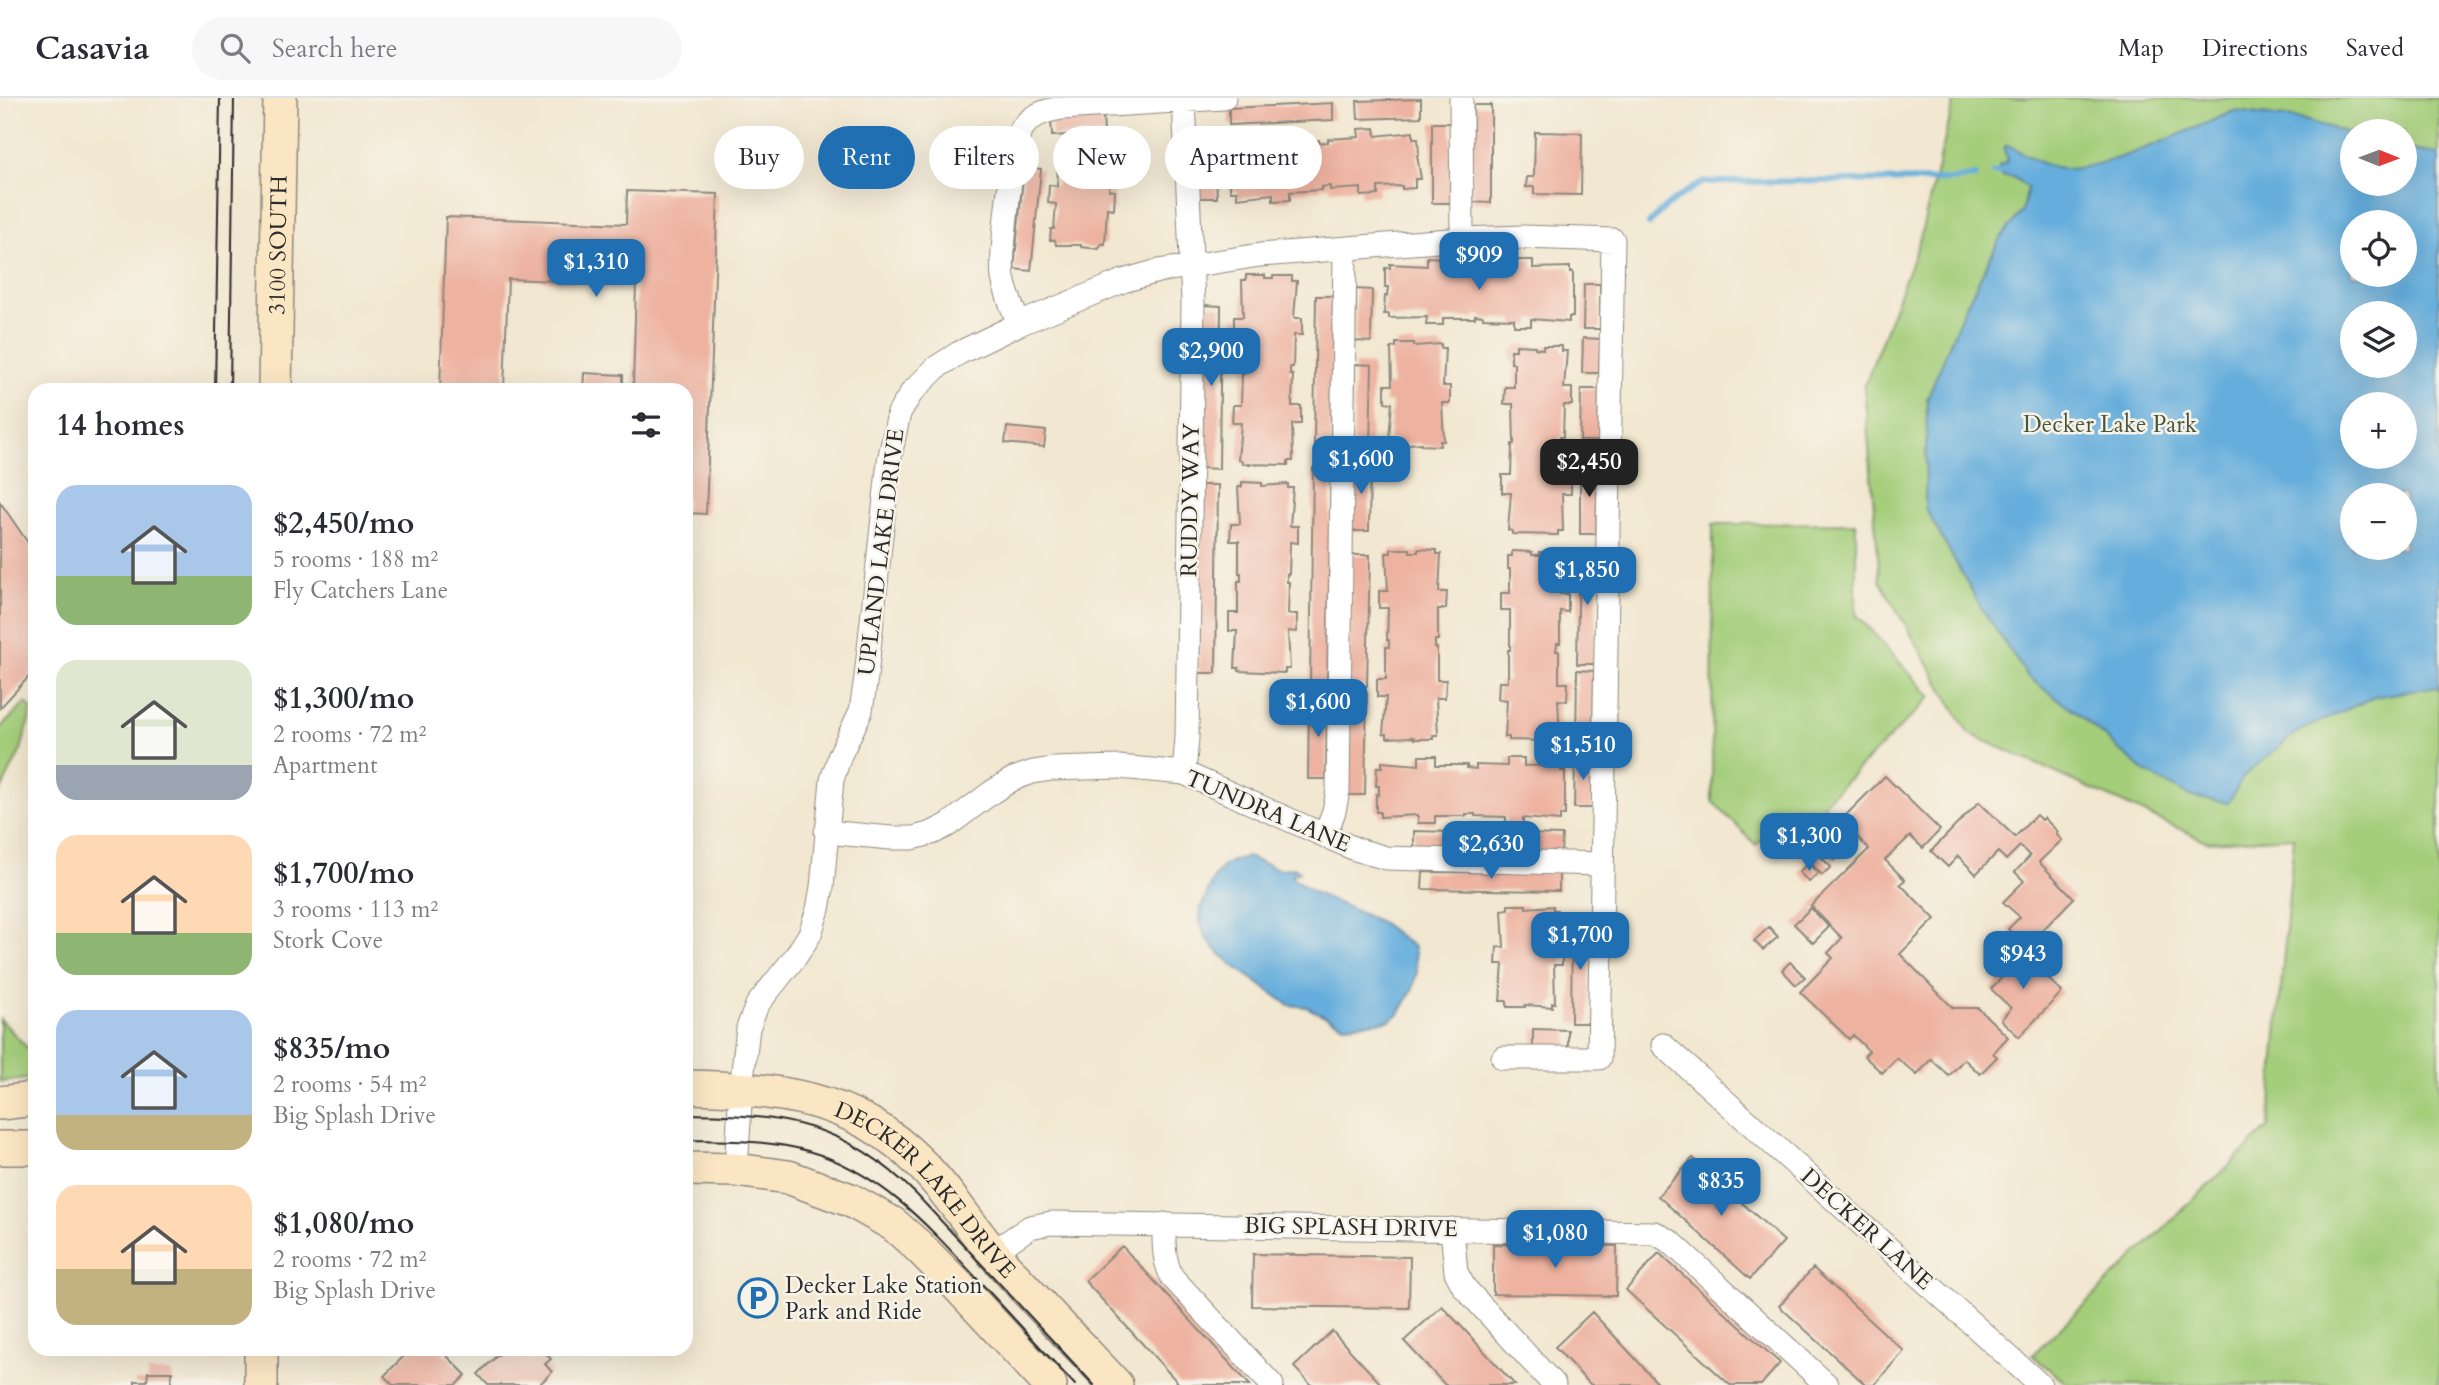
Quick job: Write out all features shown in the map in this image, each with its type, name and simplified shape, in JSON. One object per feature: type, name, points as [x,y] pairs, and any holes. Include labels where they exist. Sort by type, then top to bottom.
[{"type":"street","name":"3100 SOUTH","points":[[275,383],[280,98]]},
{"type":"street","points":[[1019,324],[1006,289],[1003,266],[1014,152],[1022,128],[1030,119],[1062,108],[1224,98]]},
{"type":"street","points":[[1461,98],[1462,239]]},
{"type":"street","name":"RUDDY WAY","points":[[1184,100],[1192,265],[1187,738],[1184,773]]},
{"type":"street","name":"UPLAND LAKE DRIVE","points":[[736,1170],[748,1028],[757,1005],[810,934],[822,887],[832,780],[840,755],[861,711],[889,461],[899,413],[912,392],[937,367],[959,353],[1019,324],[1140,276],[1260,255],[1462,239],[1524,237],[1613,240],[1601,864]]},
{"type":"street","points":[[1325,835],[1335,811],[1338,791],[1345,250]]},
{"type":"street","name":"TUNDRA LANE","points":[[826,832],[913,838],[948,825],[992,792],[1013,779],[1033,772],[1119,767],[1184,773],[1355,849],[1386,858],[1601,864]]},
{"type":"street","points":[[1503,1058],[1599,1058],[1601,864]]},
{"type":"street","name":"DECKER LANE","points":[[1663,1045],[2040,1385]]},
{"type":"street","name":"DECKER LAKE DRIVE","points":[[693,1087],[776,1091],[847,1112],[885,1133],[920,1162],[993,1252],[1116,1385]]},
{"type":"street","points":[[0,1103],[28,1100]]},
{"type":"street","points":[[0,1148],[28,1148]]},
{"type":"street","name":"DECKER LAKE DRIVE","points":[[693,1169],[736,1170],[788,1177],[816,1185],[850,1200],[893,1224],[958,1286],[1050,1385]]},
{"type":"street","name":"BIG SPLASH DRIVE","points":[[993,1252],[1030,1227],[1040,1224],[1655,1233],[1671,1242],[1827,1385]]},
{"type":"street","points":[[1164,1224],[1164,1257],[1172,1277],[1272,1385]]},
{"type":"street","points":[[1452,1229],[1455,1272],[1464,1287],[1554,1385]]},
{"type":"street","points":[[261,1356],[261,1385]]},
{"type":"green space","name":"Decker Lake Park","points":[[1955,98],[2439,98],[2439,1385],[2068,1385],[2032,1355],[2269,1127],[2294,837],[2208,842],[1968,733],[1880,581],[1864,387],[1919,242]]},
{"type":"green space","points":[[1856,523],[1856,614],[1931,697],[1823,804],[1826,808],[1819,815],[1821,818],[1801,838],[1782,819],[1756,845],[1712,801],[1713,524]]},
{"type":"green space","points":[[26,703],[28,705],[28,724],[21,750],[0,792],[0,728]]},
{"type":"green space","points":[[0,1019],[28,1049],[28,1079],[0,1082]]},
{"type":"water","points":[[2234,111],[2301,119],[2340,130],[2340,196],[2417,196],[2417,151],[2439,154],[2439,688],[2374,697],[2297,732],[2244,776],[2228,803],[2192,797],[2145,772],[2072,709],[2028,677],[1982,609],[1925,508],[1927,399],[1962,314],[1999,240],[2022,211],[2028,188],[2013,177],[2001,176],[1999,166],[2007,162],[2004,148],[2007,145],[2056,168],[2073,169],[2119,158]]},
{"type":"water","points":[[1247,857],[1278,869],[1296,868],[1300,872],[1292,877],[1313,892],[1381,922],[1414,947],[1417,971],[1412,991],[1399,1014],[1388,1021],[1344,1025],[1306,1007],[1289,1005],[1218,952],[1205,937],[1200,921],[1201,908],[1214,878],[1223,866]]},
{"type":"building","points":[[1421,99],[1421,117],[1358,119],[1357,101]]},
{"type":"building","points":[[1333,103],[1333,120],[1229,125],[1229,108]]},
{"type":"building","points":[[1473,105],[1491,105],[1491,203],[1472,202]]},
{"type":"building","points":[[1103,115],[1104,126],[1053,126],[1052,136],[1051,118]]},
{"type":"building","points":[[1432,123],[1451,123],[1451,203],[1432,203]]},
{"type":"building","points":[[1375,128],[1376,136],[1413,132],[1413,138],[1418,138],[1417,155],[1421,179],[1415,179],[1415,188],[1378,187],[1378,195],[1361,196],[1361,188],[1330,190],[1330,186],[1322,187],[1322,143],[1328,142],[1328,139],[1359,137],[1358,129]]},
{"type":"building","points":[[1535,132],[1582,133],[1581,195],[1534,194],[1534,187],[1526,187],[1527,177],[1534,177]]},
{"type":"building","points":[[1041,169],[1031,271],[1014,269],[1022,189],[1039,189]]},
{"type":"building","points":[[1049,185],[1053,186],[1053,189],[1115,191],[1114,209],[1107,208],[1105,244],[1101,244],[1099,249],[1081,245],[1056,245],[1055,240],[1050,240],[1051,229],[1054,229],[1056,204],[1048,203]]},
{"type":"building","points":[[1199,189],[1217,189],[1217,198],[1199,198]]},
{"type":"building","points":[[1321,189],[1290,192],[1290,200],[1273,201],[1273,194],[1237,198],[1237,191],[1230,191]]},
{"type":"building","points":[[627,191],[718,194],[706,514],[693,513],[693,383],[633,383],[636,284],[508,279],[504,383],[440,383],[446,217],[626,224]]},
{"type":"building","points":[[1427,257],[1444,258],[1444,266],[1475,267],[1475,270],[1484,270],[1484,267],[1515,267],[1515,260],[1533,260],[1533,268],[1570,267],[1570,272],[1573,272],[1573,317],[1569,317],[1569,322],[1531,319],[1531,326],[1514,326],[1514,319],[1483,318],[1475,315],[1475,318],[1443,318],[1443,325],[1426,325],[1427,317],[1389,318],[1389,314],[1384,314],[1388,287],[1385,287],[1385,268],[1390,268],[1390,264],[1427,266]]},
{"type":"building","points":[[1246,275],[1265,275],[1265,278],[1292,276],[1292,281],[1297,281],[1294,318],[1302,318],[1302,335],[1294,335],[1293,367],[1290,367],[1290,375],[1293,375],[1292,406],[1301,406],[1301,424],[1292,424],[1293,461],[1288,461],[1288,465],[1242,464],[1242,461],[1238,460],[1241,423],[1232,423],[1233,405],[1241,405],[1244,366],[1243,334],[1234,334],[1234,317],[1243,317],[1242,280],[1246,280]]},
{"type":"building","points":[[1584,284],[1600,284],[1600,329],[1583,329]]},
{"type":"building","points":[[1356,289],[1372,290],[1371,342],[1355,341]]},
{"type":"building","points":[[1316,296],[1333,296],[1331,444],[1314,444]]},
{"type":"building","points":[[1204,305],[1221,306],[1219,469],[1201,468]]},
{"type":"building","points":[[1583,338],[1600,339],[1599,373],[1582,373]]},
{"type":"building","points":[[1396,343],[1414,343],[1414,346],[1441,344],[1441,348],[1445,348],[1443,386],[1450,386],[1450,403],[1442,403],[1444,441],[1440,441],[1440,446],[1421,443],[1395,445],[1395,440],[1389,439],[1392,403],[1385,402],[1385,385],[1392,385],[1391,348],[1396,347]]},
{"type":"building","points":[[1516,345],[1543,349],[1543,346],[1562,346],[1562,351],[1567,351],[1564,388],[1572,388],[1572,405],[1564,405],[1563,437],[1560,437],[1560,445],[1563,445],[1562,476],[1571,476],[1571,494],[1562,494],[1563,531],[1558,531],[1558,535],[1512,534],[1512,531],[1508,530],[1511,493],[1502,493],[1502,475],[1511,475],[1514,444],[1513,404],[1504,404],[1505,387],[1514,387],[1511,350],[1516,350]]},
{"type":"building","points":[[1355,364],[1372,365],[1370,444],[1353,443]]},
{"type":"building","points":[[584,373],[623,375],[623,383],[583,383]]},
{"type":"building","points":[[1581,389],[1599,389],[1598,441],[1580,441]]},
{"type":"building","points":[[1007,427],[1046,431],[1044,447],[1005,443]]},
{"type":"building","points":[[1353,461],[1370,461],[1369,531],[1352,531]]},
{"type":"building","points":[[1580,466],[1598,466],[1596,534],[1580,534]]},
{"type":"building","points":[[1313,468],[1331,469],[1327,685],[1310,685]]},
{"type":"building","points":[[1242,482],[1262,483],[1262,486],[1288,484],[1288,488],[1293,488],[1290,526],[1298,526],[1298,543],[1290,542],[1287,582],[1288,614],[1297,614],[1297,632],[1288,631],[1290,669],[1285,669],[1285,673],[1239,671],[1239,668],[1235,668],[1237,631],[1229,631],[1229,613],[1238,613],[1238,581],[1241,581],[1241,573],[1239,541],[1230,541],[1231,524],[1240,524],[1238,487],[1242,487]]},
{"type":"building","points":[[1201,485],[1218,485],[1216,673],[1199,673]]},
{"type":"building","points":[[0,502],[28,543],[28,678],[0,708]]},
{"type":"building","points":[[1391,549],[1410,549],[1410,552],[1418,552],[1418,549],[1437,550],[1437,554],[1441,554],[1439,592],[1447,592],[1446,609],[1438,609],[1438,640],[1435,640],[1435,648],[1437,680],[1446,680],[1445,698],[1436,698],[1438,735],[1433,735],[1433,739],[1387,738],[1387,734],[1383,734],[1386,697],[1377,697],[1377,679],[1386,679],[1386,647],[1389,647],[1389,640],[1388,608],[1379,608],[1379,591],[1388,591],[1386,553],[1391,553]]},
{"type":"building","points":[[1579,550],[1597,550],[1595,664],[1577,664]]},
{"type":"building","points":[[1512,551],[1532,552],[1532,555],[1539,555],[1539,552],[1558,552],[1558,557],[1563,557],[1560,594],[1568,594],[1568,612],[1560,611],[1560,643],[1557,643],[1556,651],[1559,651],[1559,683],[1568,683],[1567,701],[1558,700],[1560,737],[1555,737],[1555,741],[1509,740],[1509,737],[1505,737],[1507,700],[1498,699],[1499,682],[1508,682],[1510,610],[1501,610],[1501,593],[1510,593],[1508,556],[1512,556]]},
{"type":"building","points":[[1352,555],[1370,555],[1367,686],[1349,685]]},
{"type":"building","points":[[1577,670],[1594,671],[1593,739],[1576,739]]},
{"type":"building","points":[[1350,692],[1367,692],[1365,795],[1348,795]]},
{"type":"building","points":[[1309,700],[1327,700],[1326,779],[1308,779]]},
{"type":"building","points":[[1419,756],[1436,756],[1436,765],[1467,765],[1467,768],[1476,769],[1476,765],[1507,766],[1507,758],[1524,758],[1524,766],[1561,765],[1561,771],[1565,771],[1565,815],[1560,815],[1560,821],[1523,818],[1523,824],[1506,824],[1506,817],[1475,814],[1435,816],[1435,823],[1418,823],[1418,815],[1380,817],[1380,812],[1376,812],[1376,794],[1379,795],[1379,786],[1376,786],[1377,767],[1382,767],[1382,762],[1419,765]]},
{"type":"building","points":[[1575,756],[1593,757],[1592,808],[1574,808]]},
{"type":"building","points":[[1885,776],[1940,830],[1923,848],[1910,836],[1885,860],[1905,880],[1900,884],[1935,919],[1900,954],[1953,1008],[1978,1008],[2008,1037],[1993,1053],[1997,1057],[1980,1074],[1964,1059],[1949,1076],[1931,1059],[1917,1075],[1897,1058],[1882,1073],[1864,1056],[1869,1051],[1853,1035],[1849,1039],[1800,992],[1833,958],[1828,953],[1842,938],[1811,906],[1869,849],[1841,820]]},
{"type":"building","points":[[1979,802],[2015,837],[2036,815],[2042,820],[2044,818],[2062,840],[2039,862],[2074,898],[2026,947],[2008,929],[2020,917],[2003,902],[2024,881],[2015,872],[2030,856],[2020,846],[2006,860],[1998,852],[1976,874],[1958,856],[1948,867],[1931,851]]},
{"type":"building","points":[[1824,820],[1849,846],[1834,860],[1809,835]]},
{"type":"building","points":[[1414,831],[1562,835],[1561,853],[1414,849]]},
{"type":"building","points":[[1818,854],[1831,867],[1822,875],[1810,862]]},
{"type":"building","points":[[1808,863],[1818,873],[1809,882],[1799,872]]},
{"type":"building","points":[[1423,872],[1559,873],[1559,891],[1422,889]]},
{"type":"building","points":[[1508,905],[1526,905],[1526,908],[1553,906],[1553,910],[1557,910],[1554,948],[1562,948],[1562,965],[1554,965],[1555,1003],[1552,1003],[1552,1007],[1507,1007],[1507,1001],[1500,1001],[1503,964],[1496,964],[1497,947],[1504,947],[1502,910],[1508,909]]},
{"type":"building","points":[[1811,908],[1829,927],[1813,943],[1794,924]]},
{"type":"building","points":[[1572,920],[1590,921],[1589,1023],[1571,1023]]},
{"type":"building","points":[[1769,927],[1778,937],[1763,950],[1754,941]]},
{"type":"building","points":[[2013,944],[2062,992],[2019,1037],[2001,1020],[2011,1008],[1991,989],[2007,972],[1996,962]]},
{"type":"building","points":[[1790,962],[1805,977],[1796,985],[1782,970]]},
{"type":"building","points":[[1533,1029],[1568,1030],[1568,1048],[1533,1047]]},
{"type":"building","points":[[1693,1158],[1784,1241],[1750,1279],[1658,1196]]},
{"type":"building","points":[[1493,1244],[1617,1246],[1616,1296],[1493,1294]]},
{"type":"building","points":[[1122,1246],[1250,1385],[1180,1385],[1085,1281]]},
{"type":"building","points":[[1659,1253],[1780,1363],[1761,1385],[1730,1385],[1626,1290]]},
{"type":"building","points":[[1253,1254],[1410,1257],[1409,1308],[1252,1306]]},
{"type":"building","points":[[1813,1268],[1904,1351],[1874,1385],[1866,1385],[1779,1306]]},
{"type":"building","points":[[1442,1306],[1515,1385],[1445,1385],[1404,1341]]},
{"type":"building","points":[[1592,1312],[1659,1385],[1591,1385],[1555,1347]]},
{"type":"building","points":[[1332,1331],[1382,1385],[1311,1385],[1294,1367]]},
{"type":"building","points":[[404,1356],[447,1356],[466,1375],[456,1385],[393,1385],[384,1376]]},
{"type":"building","points":[[497,1356],[548,1356],[551,1359],[545,1364],[552,1372],[539,1385],[488,1385],[478,1374]]},
{"type":"building","points":[[148,1372],[172,1372],[171,1385],[135,1385],[135,1381],[147,1381]]},
{"type":"waterway","points":[[1993,173],[2000,172]]},
{"type":"waterway","points":[[1649,224],[1674,200],[1704,182],[1955,180],[1976,176]]},
{"type":"tram line","points":[[215,383],[220,98]]},
{"type":"tram line","points":[[230,383],[234,98]]},
{"type":"tram line","points":[[693,1114],[783,1121],[838,1138],[864,1152],[917,1195],[1094,1385]]},
{"type":"tram line","points":[[693,1140],[793,1147],[835,1160],[859,1173],[882,1188],[924,1223],[1075,1385]]},
{"type":"place","name":"Decker Lake Station Park and Ride","points":[[758,1298]]}]
